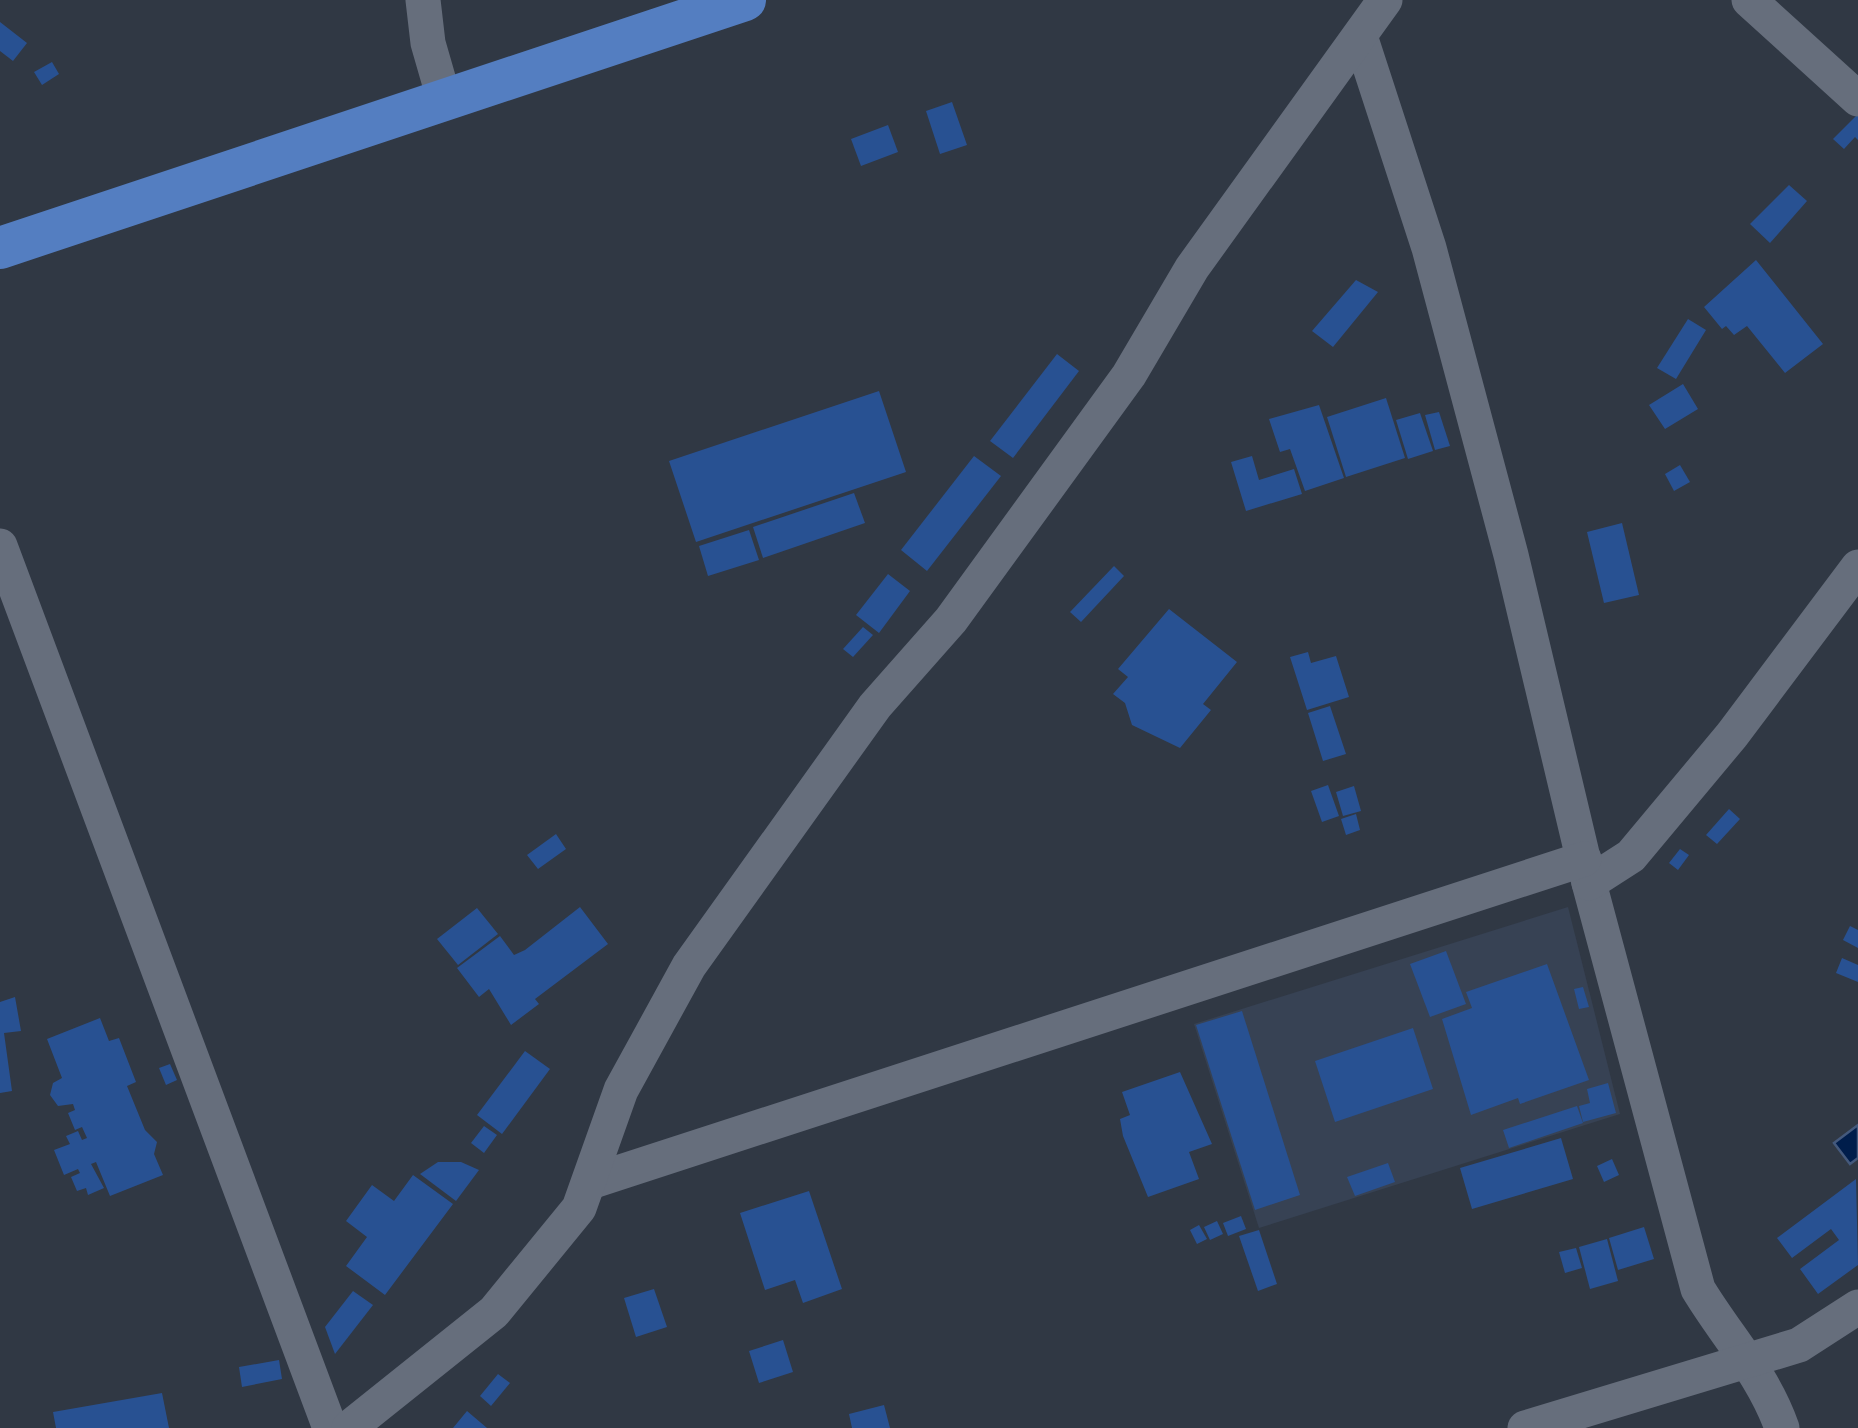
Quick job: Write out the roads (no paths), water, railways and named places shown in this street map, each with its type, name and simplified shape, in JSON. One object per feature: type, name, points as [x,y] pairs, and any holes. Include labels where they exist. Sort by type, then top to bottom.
[{"type":"main road","points":[[0,248],[745,0]]},
{"type":"street","points":[[424,0],[428,43],[444,102]]},
{"type":"street","points":[[349,1428],[494,1312],[580,1208],[621,1090],[689,966],[876,706],[951,620],[1129,376],[1192,268],[1385,0]]},
{"type":"street","points":[[1749,0],[1858,99]]},
{"type":"street","points":[[1360,36],[1434,268],[1511,554],[1586,871],[1698,1289],[1728,1339],[1750,1359],[1782,1428]]},
{"type":"street","points":[[0,546],[330,1428]]},
{"type":"street","points":[[590,1182],[1631,856],[1732,735],[1858,567]]},
{"type":"street","points":[[1525,1428],[1799,1345],[1858,1306]]},
{"type":"water","points":[[1858,1125],[1858,1158],[1850,1164],[1834,1143]]}]
